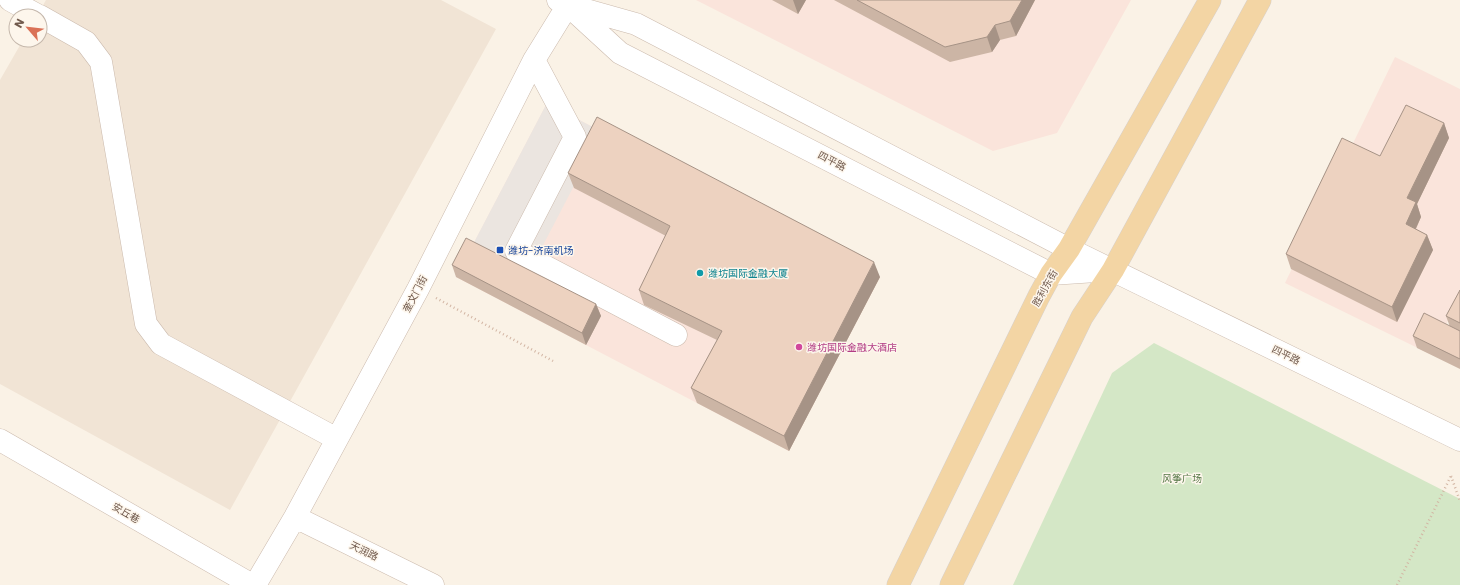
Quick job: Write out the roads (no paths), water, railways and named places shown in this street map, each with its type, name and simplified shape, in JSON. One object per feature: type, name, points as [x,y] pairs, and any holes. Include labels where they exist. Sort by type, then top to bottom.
[{"type":"main road","name":"胜利东街","points":[[898,585],[1039,296],[1051,274],[1069,248],[1210,0]]},
{"type":"main road","points":[[951,585],[1082,317],[1113,270],[1260,0]]},
{"type":"street","points":[[10,0],[25,8]]},
{"type":"street","name":"四平路","points":[[565,2],[636,24],[1069,248],[1460,440]]},
{"type":"street","name":"四平路","points":[[565,2],[620,53],[1051,274],[1113,270]]},
{"type":"street","name":"奎文门街","points":[[253,585],[295,517],[418,289],[565,2]]},
{"type":"street","points":[[48,21],[86,42],[101,62],[146,324],[161,344],[337,439]]},
{"type":"street","points":[[534,60],[575,137],[516,251],[676,335]]},
{"type":"street","name":"安丘巷","points":[[0,440],[253,585]]},
{"type":"street","name":"天润路","points":[[295,517],[433,585]]},
{"type":"place","name":"潍坊-济南机场","points":[[500,250]]},
{"type":"place","name":"潍坊国际金融大厦","points":[[700,273]]},
{"type":"place","name":"潍坊国际金融大酒店","points":[[799,347]]},
{"type":"park label","name":"风筝广场","points":[[1182,478]]}]
